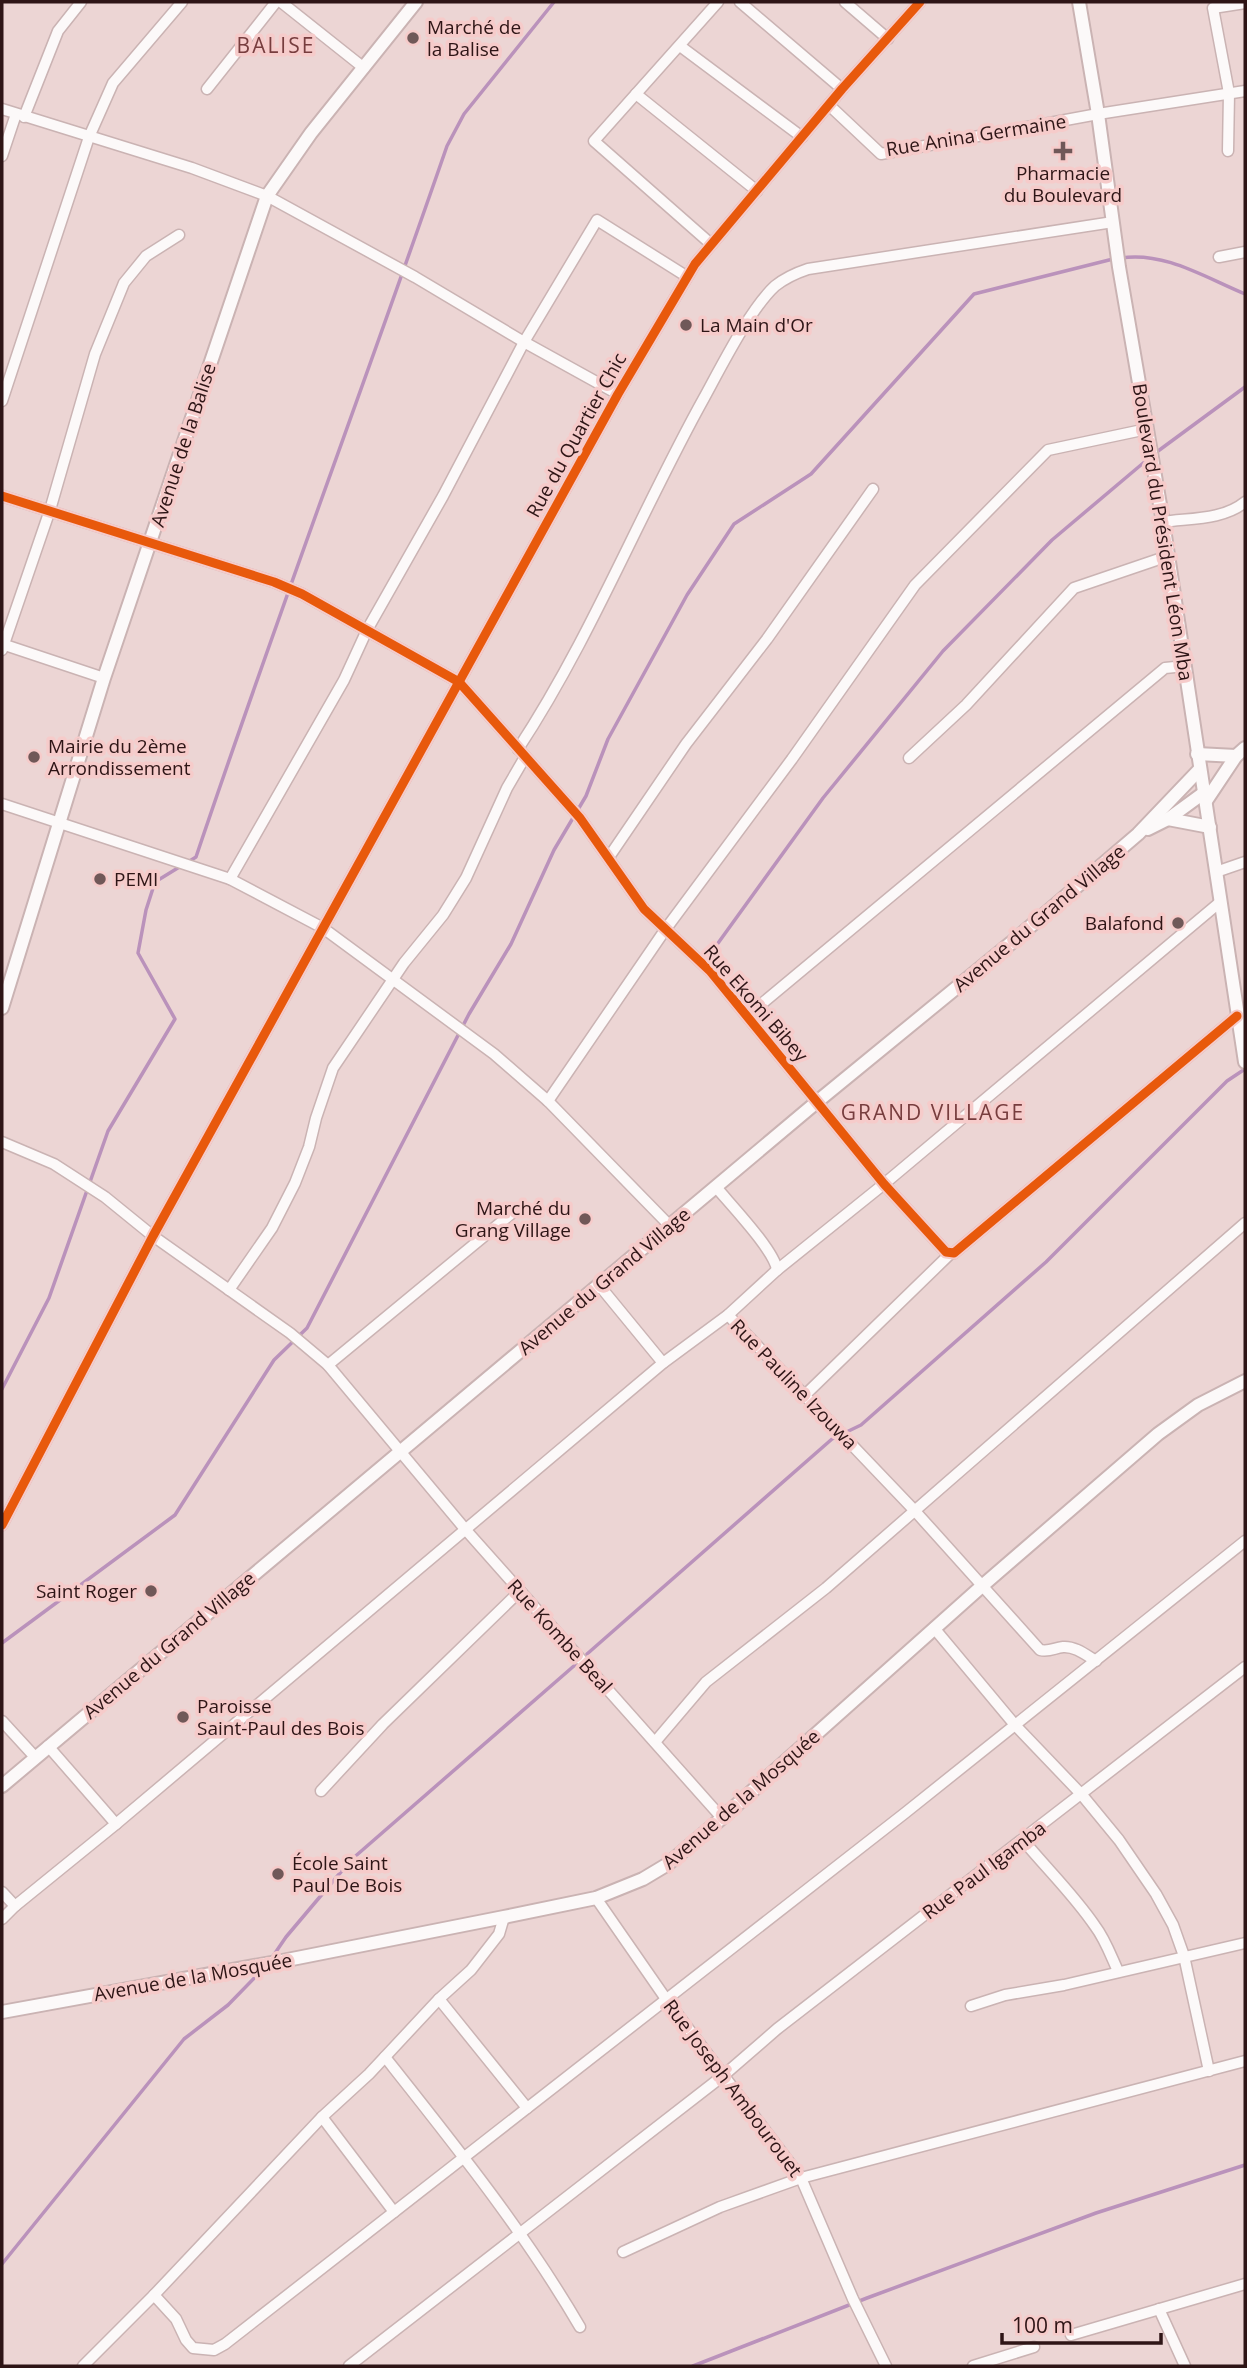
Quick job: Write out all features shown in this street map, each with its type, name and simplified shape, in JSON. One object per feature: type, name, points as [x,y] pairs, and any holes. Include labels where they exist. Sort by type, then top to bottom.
[{"type":"street","points":[[2,156],[58,31],[81,2]]},
{"type":"street","points":[[2,401],[89,137],[113,83],[182,2]]},
{"type":"street","points":[[206,89],[278,2],[364,68]]},
{"type":"street","points":[[711,244],[594,141],[718,2]]},
{"type":"street","points":[[740,2],[842,89]]},
{"type":"street","points":[[845,2],[888,39]]},
{"type":"street","name":"Rue du Quartier Chic","points":[[2,1525],[153,1236],[618,394],[687,276],[842,89],[920,2]]},
{"type":"street","name":"Boulevard du Président Léon Mba","points":[[1079,2],[1119,267],[1163,522],[1245,1061]]},
{"type":"street","name":"Avenue de la Balise","points":[[2,1008],[104,678],[267,196],[311,133],[413,3]]},
{"type":"street","points":[[1228,151],[1228,93],[1213,8],[1245,3]]},
{"type":"street","points":[[680,46],[802,137]]},
{"type":"street","points":[[1098,114],[1245,91]]},
{"type":"street","points":[[636,94],[757,191]]},
{"type":"street","name":"Rue Anina Germaine","points":[[830,106],[881,154],[1098,114]]},
{"type":"street","points":[[2,109],[192,168],[267,196],[394,265],[618,394]]},
{"type":"street","points":[[230,879],[344,680],[366,630],[443,496],[524,342],[597,220],[687,276]]},
{"type":"street","points":[[229,1290],[272,1228],[295,1183],[333,1068],[404,963],[443,915],[466,878],[522,753],[692,418],[752,317],[774,287],[790,275],[808,269],[1113,222]]},
{"type":"street","points":[[104,678],[2,646],[50,510],[95,354],[124,283],[146,256],[179,235]]},
{"type":"street","points":[[1219,257],[1245,252]]},
{"type":"street","points":[[548,1101],[665,930],[792,759],[915,585],[931,567],[1048,450],[1147,429]]},
{"type":"street","points":[[609,857],[686,744],[767,639],[873,489]]},
{"type":"street","name":"Rue Ekomi Bibey","points":[[2,496],[274,582],[302,594],[459,682],[570,805],[644,909],[710,971],[884,1184],[941,1249],[950,1254]]},
{"type":"street","points":[[1163,522],[1220,515],[1235,510],[1245,502]]},
{"type":"street","points":[[909,758],[966,705],[1074,588],[1168,556]]},
{"type":"street","points":[[747,1016],[1165,668],[1185,666]]},
{"type":"street","points":[[1197,754],[1242,755]]},
{"type":"street","points":[[1138,834],[1205,797],[1242,755]]},
{"type":"street","name":"Avenue du Grand Village","points":[[2,1786],[818,1101],[1011,943],[1138,834],[1200,769]]},
{"type":"street","points":[[2,804],[230,879],[323,928],[494,1054],[548,1101],[670,1226]]},
{"type":"street","points":[[1168,819],[1210,827]]},
{"type":"street","points":[[1216,872],[1245,862]]},
{"type":"street","points":[[728,1315],[776,1270],[884,1184],[1219,903]]},
{"type":"street","points":[[805,1395],[950,1254],[1237,1016]]},
{"type":"street","name":"Rue Kombe Beal","points":[[2,1142],[54,1164],[96,1192],[290,1333],[328,1365],[465,1529],[722,1818]]},
{"type":"street","points":[[716,1187],[768,1250],[776,1263],[776,1270]]},
{"type":"street","points":[[328,1365],[511,1214]]},
{"type":"street","points":[[655,1742],[706,1682],[826,1588],[1245,1223]]},
{"type":"street","points":[[599,1285],[663,1363]]},
{"type":"street","name":"Rue Pauline Izouwa","points":[[2,1919],[663,1363],[728,1315],[915,1511],[1040,1650],[1050,1652],[1062,1647],[1074,1649],[1096,1661]]},
{"type":"street","name":"Avenue de la Mosquée","points":[[2,2012],[282,1961],[596,1898],[643,1879],[668,1864],[722,1818],[934,1628],[1158,1434],[1198,1405],[1245,1381]]},
{"type":"street","points":[[154,2295],[176,2319],[186,2340],[193,2347],[214,2350],[225,2344],[1015,1725],[1245,1541]]},
{"type":"street","points":[[321,1791],[383,1724],[520,1591]]},
{"type":"street","points":[[934,1628],[1015,1725],[1082,1794],[1119,1840],[1156,1894],[1173,1925],[1184,1956],[1209,2071]]},
{"type":"street","name":"Rue Paul Igamba","points":[[349,2366],[724,2075],[777,2029],[1245,1667]]},
{"type":"street","points":[[2,1721],[35,1757]]},
{"type":"street","points":[[48,1746],[116,1824]]},
{"type":"street","points":[[1024,1840],[1098,1928],[1118,1971]]},
{"type":"street","points":[[2,1892],[15,1906]]},
{"type":"street","name":"Rue Joseph Ambourouet","points":[[596,1898],[666,1999],[801,2178],[855,2304],[886,2366]]},
{"type":"street","points":[[83,2366],[323,2116],[471,1970],[491,1947],[499,1934],[504,1917]]},
{"type":"street","points":[[971,2006],[1005,1995],[1063,1985],[1245,1943]]},
{"type":"street","points":[[439,1999],[527,2108]]},
{"type":"street","points":[[385,2057],[519,2234],[555,2284],[580,2327]]},
{"type":"street","points":[[623,2252],[720,2207],[801,2178],[1245,2061]]},
{"type":"street","points":[[323,2116],[394,2212]]},
{"type":"street","points":[[1071,2335],[1245,2284]]},
{"type":"street","points":[[1159,2309],[1185,2366]]},
{"type":"street","points":[[973,2366],[1034,2347]]},
{"type":"waterway","points":[[188,862],[196,857],[447,146],[464,114],[554,2]]},
{"type":"waterway","points":[[1121,258],[1153,258],[1169,262],[1245,294]]},
{"type":"waterway","points":[[2,1643],[175,1515],[274,1360],[307,1328],[469,1014],[511,944],[554,850],[586,796],[608,739],[687,595],[734,524],[811,474],[974,294],[1113,259]]},
{"type":"waterway","points":[[1154,454],[1245,387]]},
{"type":"waterway","points":[[708,957],[823,798],[943,651],[1052,540],[1148,459]]},
{"type":"waterway","points":[[2,1389],[49,1298],[108,1131],[175,1019],[138,953],[146,910],[155,882],[181,866]]},
{"type":"waterway","points":[[587,1654],[832,1439],[861,1425],[1046,1262],[1227,1081],[1245,1069]]},
{"type":"waterway","points":[[271,1959],[286,1937],[351,1860],[575,1665]]},
{"type":"waterway","points":[[2,2264],[184,2039],[228,2005],[264,1968]]},
{"type":"waterway","points":[[693,2366],[1096,2213],[1245,2165]]},
{"type":"cycle path","points":[[2,1525],[153,1236],[618,394],[695,264],[842,89],[920,2]]},
{"type":"cycle path","points":[[2,496],[274,582],[302,594],[459,682],[580,818],[644,909],[710,971],[884,1184],[946,1252],[954,1253],[1237,1016]]},
{"type":"place","name":"Marché de la Balise","points":[[413,38]]},
{"type":"place","name":"Pharmacie du Boulevard","points":[[1063,151]]},
{"type":"place","name":"La Main d'Or","points":[[686,325]]},
{"type":"place","name":"Mairie du 2ème Arrondissement","points":[[34,757]]},
{"type":"place","name":"PEMI","points":[[100,879]]},
{"type":"place","name":"Balafond","points":[[1178,923]]},
{"type":"place","name":"Marché du Grang Village","points":[[585,1219]]},
{"type":"place","name":"Saint Roger","points":[[151,1591]]},
{"type":"place","name":"Paroisse Saint-Paul des Bois","points":[[183,1717]]},
{"type":"place","name":"École Saint Paul De Bois","points":[[278,1874]]},
{"type":"district","name":"BALISE","points":[[276,45]]},
{"type":"district","name":"GRAND VILLAGE","points":[[933,1112]]}]
